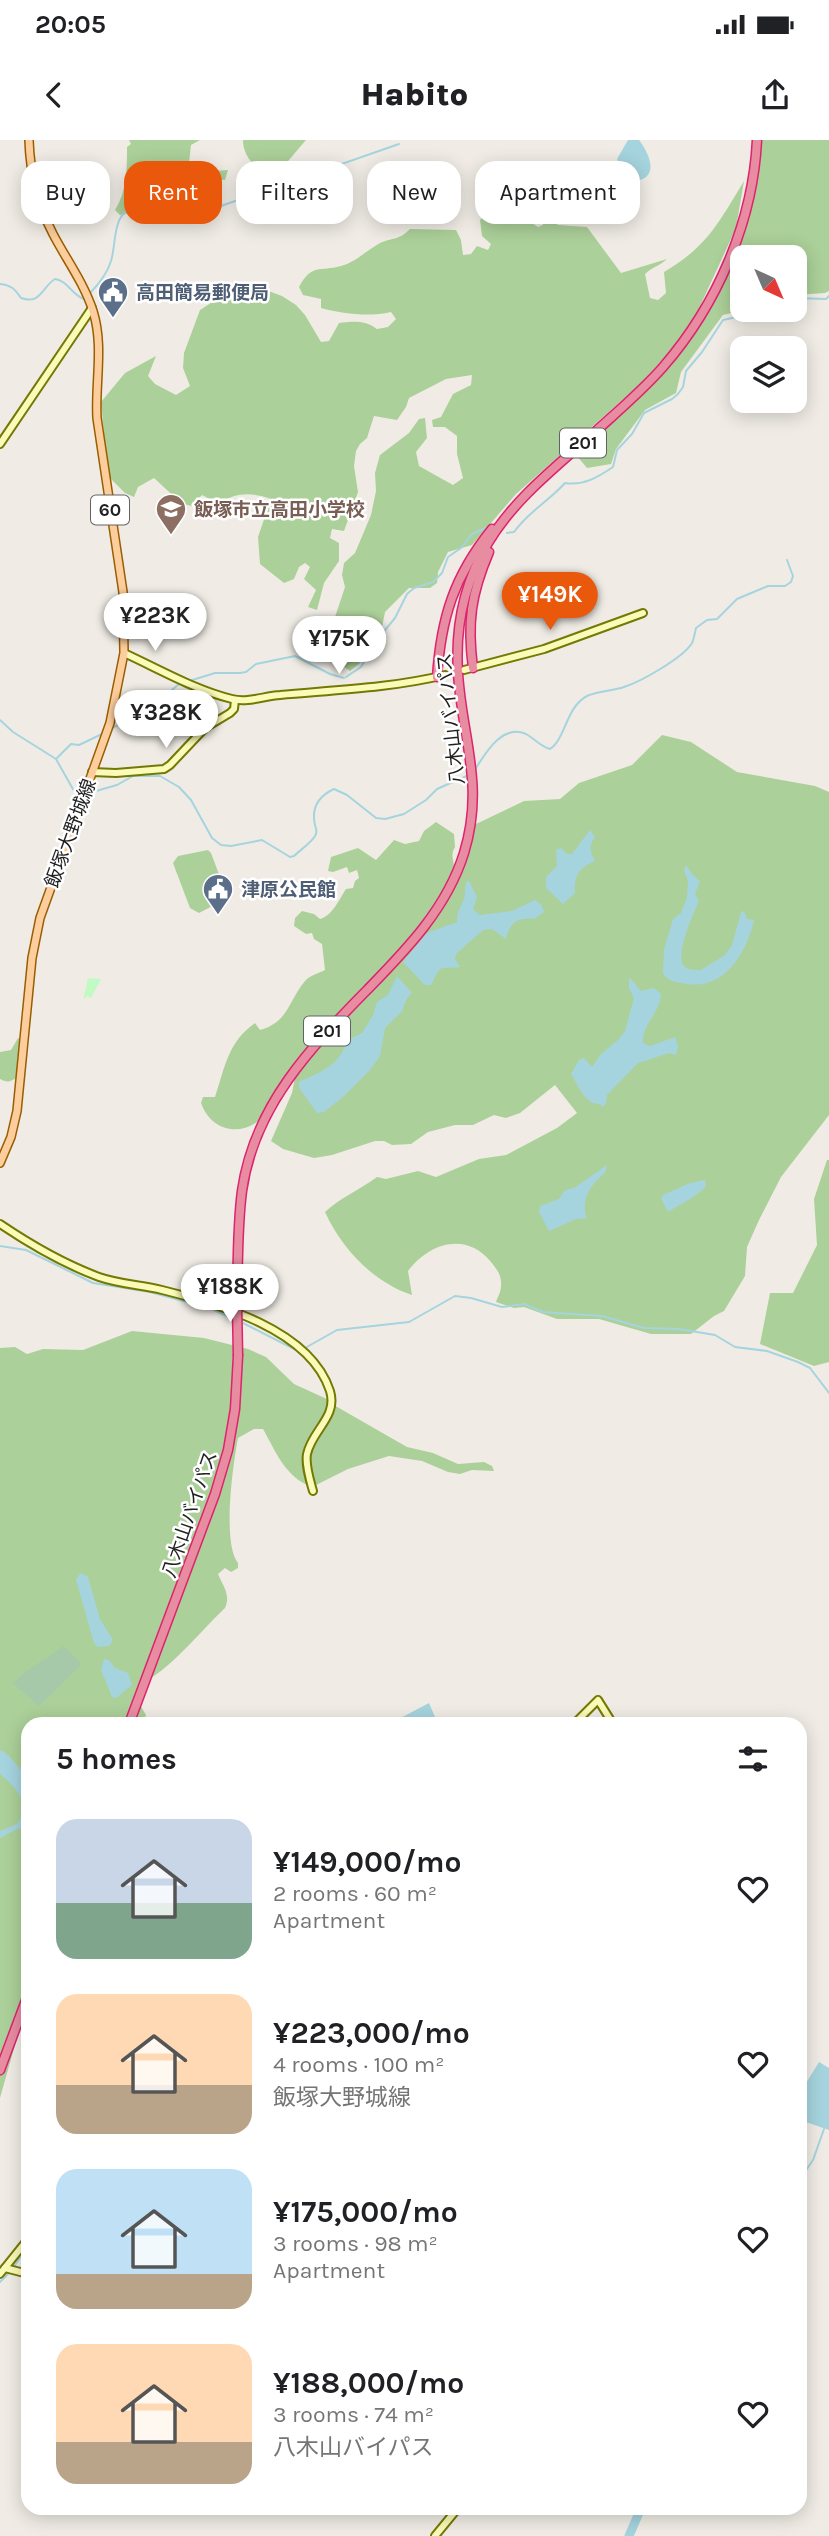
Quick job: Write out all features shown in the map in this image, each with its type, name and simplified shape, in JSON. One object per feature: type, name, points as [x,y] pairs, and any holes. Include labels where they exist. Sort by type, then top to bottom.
[{"type":"highway","name":"八木山バイパス","points":[[131,1717],[215,1494],[228,1450],[235,1409],[238,1356],[239,1220],[249,1159],[268,1112],[296,1067],[402,954],[439,906],[464,853],[473,802],[473,781],[472,758],[458,675],[457,643],[461,610],[474,570],[504,520],[522,499],[661,369],[696,323],[718,283],[745,216],[757,140]]},
{"type":"highway","points":[[468,669],[471,602],[490,549],[522,499]]},
{"type":"highway","points":[[441,676],[440,640],[454,588],[475,551],[495,524],[504,520]]},
{"type":"highway","points":[[0,2070],[21,2014]]},
{"type":"main road","name":"飯塚大野城線","points":[[0,1163],[11,1137],[17,1111],[32,959],[40,918],[106,736],[124,653],[123,592],[97,418],[97,325],[87,297],[45,216],[34,184],[29,140]]},
{"type":"street","points":[[0,444],[92,308]]},
{"type":"street","points":[[468,669],[544,649],[642,613]]},
{"type":"street","points":[[124,653],[190,683],[235,699],[248,700],[272,695],[412,682],[441,676]]},
{"type":"street","points":[[92,772],[164,769],[205,728],[230,713],[234,709],[235,699]]},
{"type":"street","points":[[0,1224],[35,1247],[102,1278],[228,1308],[298,1346],[318,1370],[331,1397],[332,1407],[306,1458],[313,1490]]},
{"type":"street","points":[[581,1717],[598,1700],[609,1717]]},
{"type":"street","points":[[7,2271],[21,2249]]},
{"type":"street","points":[[435,2536],[452,2515]]},
{"type":"green space","points":[[129,140],[200,140],[191,145],[189,161],[126,161],[127,147],[131,144]]},
{"type":"green space","points":[[243,140],[306,140],[288,161],[251,161]]},
{"type":"green space","points":[[762,140],[829,140],[829,291],[807,294],[807,245],[738,245],[755,193]]},
{"type":"green space","points":[[222,170],[228,170],[225,180],[222,180]]},
{"type":"green space","points":[[744,181],[736,228],[695,317],[667,355],[638,386],[516,494],[472,545],[448,552],[438,572],[437,583],[430,588],[409,588],[385,612],[382,627],[369,639],[360,663],[350,671],[334,656],[346,656],[346,644],[331,648],[330,632],[345,587],[342,575],[344,563],[355,553],[371,515],[376,491],[375,473],[380,455],[409,433],[419,419],[425,418],[427,438],[416,452],[419,466],[453,485],[463,478],[457,454],[457,436],[445,427],[433,427],[432,420],[441,417],[453,394],[471,385],[472,375],[446,379],[409,398],[397,420],[374,416],[367,438],[356,451],[354,466],[358,492],[344,531],[332,529],[330,538],[339,543],[339,561],[324,583],[317,610],[308,607],[316,590],[304,579],[310,567],[305,563],[299,567],[294,579],[284,583],[260,564],[258,537],[271,499],[244,494],[219,504],[202,495],[191,506],[181,503],[154,478],[138,487],[134,497],[125,493],[108,476],[101,402],[125,373],[156,356],[148,376],[155,384],[176,395],[190,386],[183,368],[184,353],[200,310],[214,301],[222,300],[244,285],[282,296],[296,305],[321,342],[329,341],[339,323],[364,323],[377,329],[388,327],[396,319],[391,312],[356,314],[321,308],[321,299],[303,295],[299,287],[312,271],[346,264],[380,243],[399,237],[410,229],[456,230],[461,240],[463,255],[471,254],[477,246],[488,250],[491,244],[482,236],[480,224],[534,224],[538,227],[543,224],[557,224],[587,227],[621,273],[667,259],[645,274],[650,298],[658,300],[666,293],[664,272],[702,243]]},
{"type":"green space","points":[[124,188],[124,214],[120,215],[115,210]]},
{"type":"green space","points":[[730,263],[730,313],[723,315],[681,372],[676,393],[645,410],[616,449],[611,464],[587,468],[577,456],[675,360],[710,310]]},
{"type":"green space","points":[[662,735],[691,742],[737,772],[815,786],[829,792],[829,1115],[781,1177],[747,1247],[745,1276],[724,1311],[691,1334],[651,1334],[599,1319],[557,1319],[524,1307],[514,1308],[496,1302],[501,1286],[497,1270],[481,1252],[459,1244],[437,1248],[417,1261],[408,1271],[412,1295],[398,1289],[384,1282],[360,1262],[340,1239],[325,1212],[377,1177],[386,1179],[418,1171],[436,1177],[479,1159],[506,1155],[557,1128],[577,1113],[555,1085],[520,1113],[506,1118],[494,1115],[473,1125],[455,1125],[428,1132],[411,1144],[392,1145],[375,1141],[314,1158],[283,1149],[271,1141],[292,1093],[296,1073],[430,926],[458,878],[474,825],[524,801],[560,799],[579,783],[632,765]]},
{"type":"green space","points":[[436,822],[454,834],[455,847],[452,855],[452,877],[432,912],[391,961],[335,1016],[296,1060],[257,1122],[249,1127],[232,1129],[210,1119],[201,1103],[203,1097],[215,1097],[229,1056],[239,1038],[255,1023],[260,1030],[277,1022],[305,981],[325,970],[322,944],[314,939],[312,933],[306,934],[294,926],[295,918],[302,911],[314,914],[320,919],[328,915],[346,889],[353,888],[359,878],[357,870],[349,873],[347,867],[328,871],[331,857],[358,848],[376,860],[394,840],[405,844],[419,841],[424,831]]},
{"type":"green space","points":[[208,850],[226,893],[222,901],[199,913],[190,908],[173,863],[178,856]]},
{"type":"green space","points":[[88,978],[101,979],[91,998],[87,996],[83,1000]]},
{"type":"green space","points":[[18,1038],[17,1077],[5,1081],[0,1079],[0,1052],[11,1050]]},
{"type":"green space","points":[[827,1160],[829,1362],[814,1366],[760,1344],[770,1293],[793,1293],[817,1245],[814,1199]]},
{"type":"green space","points":[[132,1331],[204,1338],[248,1349],[266,1357],[294,1384],[329,1400],[407,1447],[433,1453],[458,1464],[484,1462],[492,1466],[494,1471],[472,1470],[460,1474],[422,1461],[389,1456],[348,1469],[312,1487],[288,1470],[263,1429],[254,1429],[238,1438],[230,1522],[233,1553],[238,1568],[231,1572],[225,1568],[218,1574],[226,1591],[227,1603],[172,1661],[150,1679],[140,1683],[134,1695],[146,1717],[21,1717],[21,2027],[0,2098],[0,1348],[15,1347],[27,1354],[43,1349],[83,1350]]},
{"type":"green space","points":[[64,1646],[82,1664],[39,1706],[13,1683]]},
{"type":"water","points":[[628,140],[639,140],[650,161],[649,173],[640,180],[640,161],[617,159]]},
{"type":"water","points":[[590,830],[595,837],[590,849],[595,861],[579,873],[575,881],[575,893],[563,904],[546,888],[546,877],[557,866],[556,850],[561,848],[567,854],[572,854]]},
{"type":"water","points":[[686,865],[700,881],[695,894],[699,901],[681,954],[685,967],[701,970],[725,955],[732,945],[741,912],[744,911],[747,919],[754,920],[746,944],[732,966],[713,981],[701,984],[674,982],[663,973],[664,950],[673,919],[681,913],[687,897],[688,881],[684,870]]},
{"type":"water","points":[[467,881],[477,897],[473,909],[480,915],[512,911],[535,900],[541,904],[544,912],[534,919],[515,922],[506,939],[492,929],[483,930],[456,954],[455,959],[460,967],[441,968],[431,985],[425,985],[403,962],[427,933],[457,922]]},
{"type":"water","points":[[397,976],[412,993],[402,1011],[385,1028],[380,1056],[343,1097],[324,1112],[317,1113],[299,1088],[299,1082],[328,1067],[340,1056],[346,1041],[362,1033],[377,1002],[388,995]]},
{"type":"water","points":[[629,977],[641,991],[654,988],[661,994],[658,1007],[645,1030],[643,1043],[650,1046],[675,1037],[678,1046],[676,1055],[669,1053],[638,1063],[607,1095],[606,1104],[602,1107],[586,1098],[571,1074],[579,1060],[584,1058],[592,1067],[601,1054],[625,1031],[634,998],[629,988]]},
{"type":"water","points":[[607,1165],[605,1173],[588,1193],[585,1205],[587,1218],[576,1219],[549,1231],[539,1212],[540,1206],[559,1199],[565,1190],[574,1188]]},
{"type":"water","points":[[705,1180],[706,1186],[702,1190],[668,1212],[661,1198],[663,1195],[690,1183]]},
{"type":"water","points":[[80,1573],[88,1577],[100,1619],[113,1640],[109,1646],[98,1647],[94,1643],[76,1580]]},
{"type":"water","points":[[104,1659],[109,1660],[115,1668],[128,1673],[132,1685],[116,1698],[112,1697],[101,1670]]},
{"type":"water","points":[[429,1703],[435,1717],[402,1717]]},
{"type":"water","points":[[0,1750],[21,1770],[21,1798],[9,1782],[0,1774]]},
{"type":"water","points":[[21,1818],[21,1828],[0,1838],[0,1831],[17,1824]]},
{"type":"water","points":[[819,2062],[829,2068],[829,2130],[807,2122],[807,2082]]},
{"type":"waterway","points":[[90,293],[107,270],[113,254],[116,228],[129,210],[150,208],[191,217],[399,144]]},
{"type":"waterway","points":[[0,284],[7,285],[21,298],[28,300],[41,294],[55,279],[63,282],[80,297],[86,297]]},
{"type":"waterway","points":[[807,298],[826,299],[829,296]]},
{"type":"waterway","points":[[507,533],[514,532],[565,483],[585,482],[613,467],[617,450],[632,434],[644,413],[678,394],[683,387],[686,371],[723,320],[730,318]]},
{"type":"waterway","points":[[346,677],[361,667],[376,641],[395,618],[407,594],[414,588],[433,582],[442,573],[448,557],[461,548],[472,534],[490,526]]},
{"type":"waterway","points":[[474,771],[494,743],[509,733],[526,734],[550,749],[560,738],[575,707],[587,696],[624,687],[650,675],[687,649],[693,641],[696,628],[707,620],[717,619],[737,599],[768,586],[785,586],[791,582],[793,576],[787,560]]},
{"type":"waterway","points":[[189,681],[215,673],[246,672],[256,664],[295,656],[344,678]]},
{"type":"waterway","points":[[110,729],[148,711],[180,683]]},
{"type":"waterway","points":[[0,720],[13,732],[56,759],[74,791],[83,792]]},
{"type":"waterway","points":[[57,758],[71,744],[79,745],[102,734]]},
{"type":"waterway","points":[[89,793],[117,785],[133,776],[160,776],[179,787],[191,800],[212,838],[221,845],[231,846],[262,840],[290,857],[315,836],[315,808],[320,799],[334,789],[347,795],[376,818],[385,819],[404,814],[426,800],[437,789],[469,775]]},
{"type":"waterway","points":[[0,1246],[26,1250],[93,1283],[150,1292],[209,1308],[234,1319]]},
{"type":"waterway","points":[[305,1348],[337,1330],[409,1322],[455,1296],[502,1307],[524,1304],[543,1312],[602,1316],[644,1328],[679,1329],[715,1335],[735,1347],[767,1351],[810,1368],[829,1393]]},
{"type":"waterway","points":[[239,1321],[296,1350]]},
{"type":"waterway","points":[[807,2169],[824,2129]]},
{"type":"waterway","points":[[13,2268],[21,2256]]},
{"type":"waterway","points":[[0,2282],[10,2272]]},
{"type":"waterway","points":[[629,2536],[638,2515]]},
{"type":"place","name":"高田簡易郵便局","points":[[113,319]]},
{"type":"place","name":"飯塚市立高田小学校","points":[[171,536]]},
{"type":"place","name":"津原公民館","points":[[218,916]]}]
